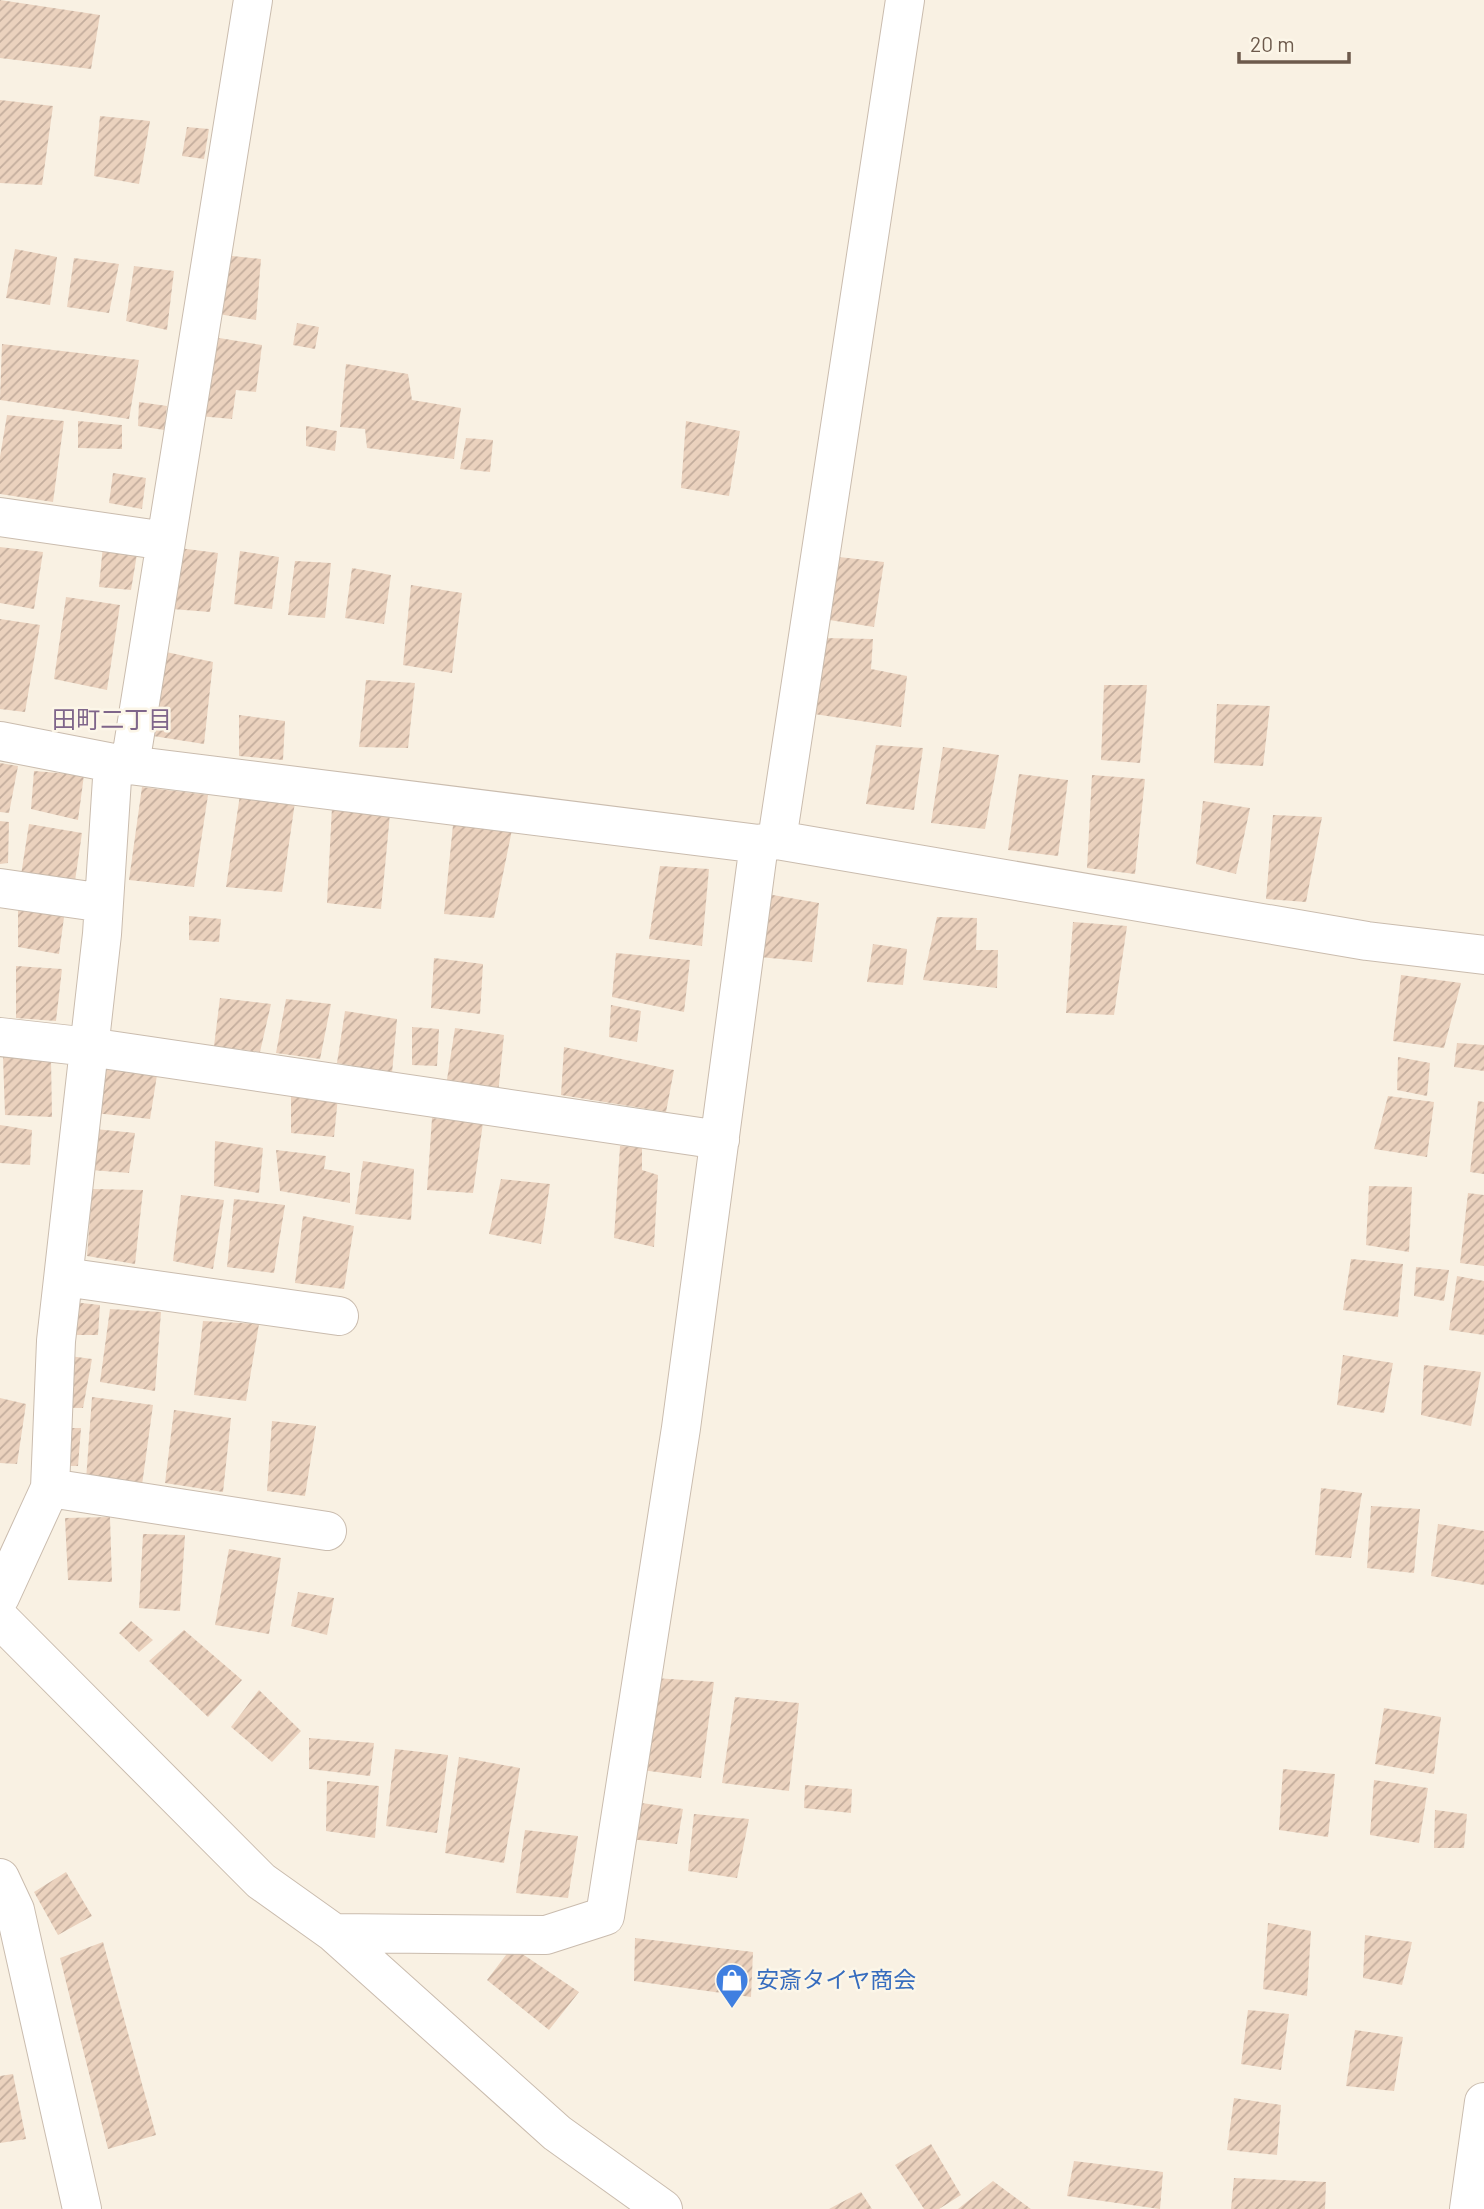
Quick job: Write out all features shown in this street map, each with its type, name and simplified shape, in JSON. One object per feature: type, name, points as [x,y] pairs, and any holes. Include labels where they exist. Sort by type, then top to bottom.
[{"type":"street","points":[[0,1597],[50,1488],[56,1341],[122,764],[166,541],[253,0]]},
{"type":"street","points":[[334,1933],[546,1935],[605,1916],[681,1428],[720,1140],[905,0]]},
{"type":"street","points":[[0,517],[166,541]]},
{"type":"street","points":[[0,741],[122,764],[768,842],[1367,941],[1484,955]]},
{"type":"street","points":[[0,888],[104,903]]},
{"type":"street","points":[[0,1037],[89,1046],[720,1140]]},
{"type":"street","points":[[64,1277],[339,1316]]},
{"type":"street","points":[[50,1488],[327,1531]]},
{"type":"street","points":[[0,1619],[261,1881],[334,1933],[557,2133],[663,2209]]},
{"type":"street","points":[[0,1878],[15,1910],[82,2209]]},
{"type":"street","points":[[1469,2209],[1484,2102]]},
{"type":"building","points":[[0,0],[100,15],[91,69],[0,58]]},
{"type":"building","points":[[0,100],[53,106],[42,185],[0,183]]},
{"type":"building","points":[[100,116],[150,121],[139,184],[94,176]]},
{"type":"building","points":[[187,127],[209,129],[204,159],[182,156]]},
{"type":"building","points":[[15,249],[57,257],[50,305],[6,298]]},
{"type":"building","points":[[223,255],[261,259],[256,320],[218,314]]},
{"type":"building","points":[[74,258],[119,264],[109,313],[67,307]]},
{"type":"building","points":[[134,266],[174,271],[167,330],[126,321]]},
{"type":"building","points":[[297,323],[319,327],[315,349],[293,345]]},
{"type":"building","points":[[207,336],[262,345],[256,392],[236,390],[232,419],[199,416]]},
{"type":"building","points":[[2,344],[139,360],[129,419],[0,400]]},
{"type":"building","points":[[346,364],[408,374],[412,400],[461,408],[454,459],[367,448],[365,429],[340,427]]},
{"type":"building","points":[[139,402],[167,406],[164,430],[138,426]]},
{"type":"building","points":[[7,415],[64,421],[53,502],[0,494],[0,457]]},
{"type":"building","points":[[78,421],[122,425],[122,449],[78,448]]},
{"type":"building","points":[[686,421],[740,431],[729,496],[681,488]]},
{"type":"building","points":[[306,426],[337,431],[335,451],[306,446]]},
{"type":"building","points":[[466,438],[493,440],[490,472],[460,469]]},
{"type":"building","points":[[113,473],[146,478],[142,509],[109,503]]},
{"type":"building","points":[[103,545],[138,548],[131,590],[99,587]]},
{"type":"building","points":[[0,547],[43,552],[34,609],[0,603]]},
{"type":"building","points":[[179,548],[218,553],[210,612],[172,609]]},
{"type":"building","points":[[240,551],[279,557],[272,609],[234,604]]},
{"type":"building","points":[[830,556],[884,562],[874,627],[823,619]]},
{"type":"building","points":[[295,561],[331,563],[325,618],[288,615]]},
{"type":"building","points":[[352,568],[391,575],[384,624],[345,618]]},
{"type":"building","points":[[411,585],[462,593],[452,673],[403,665]]},
{"type":"building","points":[[66,597],[120,605],[107,690],[54,679]]},
{"type":"building","points":[[0,619],[40,625],[25,712],[0,709]]},
{"type":"building","points":[[822,638],[873,639],[871,669],[907,676],[901,727],[814,714]]},
{"type":"building","points":[[166,652],[213,662],[204,744],[153,736]]},
{"type":"building","points":[[366,680],[415,683],[408,748],[359,747]]},
{"type":"building","points":[[1104,685],[1147,685],[1140,763],[1101,760]]},
{"type":"building","points":[[1217,704],[1270,706],[1263,766],[1214,763]]},
{"type":"building","points":[[239,715],[285,721],[283,760],[239,756]]},
{"type":"building","points":[[876,745],[923,748],[914,810],[866,804]]},
{"type":"building","points":[[943,747],[999,755],[985,829],[931,823]]},
{"type":"building","points":[[0,763],[18,766],[9,813],[0,812]]},
{"type":"building","points":[[34,771],[84,775],[78,820],[31,809]]},
{"type":"building","points":[[1019,774],[1068,780],[1058,856],[1008,850]]},
{"type":"building","points":[[1092,775],[1145,779],[1135,874],[1087,868]]},
{"type":"building","points":[[142,787],[208,795],[194,887],[129,880]]},
{"type":"building","points":[[240,795],[295,802],[282,892],[226,887]]},
{"type":"building","points":[[1203,801],[1250,808],[1236,874],[1196,864]]},
{"type":"building","points":[[332,807],[390,814],[381,909],[327,903]]},
{"type":"building","points":[[1273,815],[1322,817],[1306,902],[1266,899]]},
{"type":"building","points":[[0,821],[9,822],[8,863],[0,864]]},
{"type":"building","points":[[29,824],[82,833],[75,881],[21,875]]},
{"type":"building","points":[[453,825],[512,830],[494,918],[444,914]]},
{"type":"building","points":[[660,866],[709,869],[702,946],[649,939]]},
{"type":"building","points":[[767,894],[819,903],[812,962],[758,957]]},
{"type":"building","points":[[18,907],[65,910],[59,954],[18,947]]},
{"type":"building","points":[[189,916],[221,919],[219,942],[189,940]]},
{"type":"building","points":[[937,917],[977,918],[976,950],[998,950],[997,988],[923,980]]},
{"type":"building","points":[[1073,922],[1127,926],[1114,1015],[1066,1013]]},
{"type":"building","points":[[873,944],[907,949],[903,985],[867,982]]},
{"type":"building","points":[[616,953],[690,960],[684,1012],[612,997]]},
{"type":"building","points":[[434,958],[483,964],[480,1014],[431,1008]]},
{"type":"building","points":[[16,966],[62,969],[56,1021],[16,1018]]},
{"type":"building","points":[[1401,975],[1461,983],[1444,1048],[1393,1041]]},
{"type":"building","points":[[220,998],[271,1004],[260,1052],[214,1046]]},
{"type":"building","points":[[286,999],[331,1004],[320,1059],[276,1053]]},
{"type":"building","points":[[611,1005],[641,1011],[637,1042],[609,1037]]},
{"type":"building","points":[[345,1011],[397,1019],[392,1073],[337,1063]]},
{"type":"building","points":[[412,1027],[439,1029],[437,1066],[412,1065]]},
{"type":"building","points":[[455,1028],[504,1035],[498,1094],[446,1086]]},
{"type":"building","points":[[1457,1043],[1484,1045],[1484,1071],[1454,1067]]},
{"type":"building","points":[[564,1047],[674,1070],[666,1112],[561,1095]]},
{"type":"building","points":[[3,1056],[51,1059],[52,1117],[5,1115]]},
{"type":"building","points":[[1398,1057],[1430,1063],[1427,1096],[1397,1090]]},
{"type":"building","points":[[99,1068],[157,1075],[150,1119],[95,1113]]},
{"type":"building","points":[[291,1090],[338,1097],[334,1137],[291,1133]]},
{"type":"building","points":[[1388,1096],[1434,1102],[1427,1157],[1374,1149]]},
{"type":"building","points":[[1478,1101],[1484,1102],[1484,1174],[1470,1172]]},
{"type":"building","points":[[432,1118],[483,1123],[473,1193],[427,1190]]},
{"type":"building","points":[[0,1125],[32,1130],[30,1165],[0,1163]]},
{"type":"building","points":[[95,1129],[135,1133],[129,1173],[91,1170]]},
{"type":"building","points":[[215,1141],[263,1148],[259,1193],[214,1186]]},
{"type":"building","points":[[620,1146],[642,1147],[642,1170],[658,1175],[654,1247],[614,1238]]},
{"type":"building","points":[[276,1150],[326,1156],[324,1169],[350,1173],[350,1203],[280,1191]]},
{"type":"building","points":[[363,1161],[414,1169],[411,1220],[355,1214]]},
{"type":"building","points":[[501,1179],[550,1184],[541,1244],[489,1234]]},
{"type":"building","points":[[1369,1186],[1412,1187],[1409,1252],[1366,1245]]},
{"type":"building","points":[[92,1189],[143,1190],[135,1264],[87,1256]]},
{"type":"building","points":[[1468,1193],[1484,1195],[1484,1266],[1460,1263]]},
{"type":"building","points":[[181,1195],[224,1200],[213,1269],[173,1261]]},
{"type":"building","points":[[234,1199],[285,1205],[274,1273],[227,1267]]},
{"type":"building","points":[[303,1216],[354,1226],[344,1289],[295,1283]]},
{"type":"building","points":[[1351,1259],[1403,1264],[1398,1317],[1343,1310]]},
{"type":"building","points":[[1416,1267],[1449,1270],[1444,1301],[1414,1296]]},
{"type":"building","points":[[1457,1276],[1484,1281],[1484,1335],[1449,1330]]},
{"type":"building","points":[[72,1302],[100,1305],[98,1335],[71,1335]]},
{"type":"building","points":[[110,1309],[161,1312],[155,1391],[100,1382]]},
{"type":"building","points":[[203,1321],[259,1324],[246,1401],[194,1395]]},
{"type":"building","points":[[62,1355],[92,1359],[83,1408],[61,1408]]},
{"type":"building","points":[[1343,1355],[1393,1363],[1384,1413],[1337,1405]]},
{"type":"building","points":[[1424,1365],[1481,1372],[1471,1426],[1421,1415]]},
{"type":"building","points":[[92,1397],[153,1405],[142,1485],[86,1480]]},
{"type":"building","points":[[0,1398],[26,1404],[17,1464],[0,1463]]},
{"type":"building","points":[[174,1410],[231,1418],[223,1492],[165,1483]]},
{"type":"building","points":[[272,1421],[316,1426],[305,1496],[267,1491]]},
{"type":"building","points":[[61,1428],[81,1428],[78,1466],[59,1466]]},
{"type":"building","points":[[1321,1488],[1362,1493],[1351,1558],[1315,1555]]},
{"type":"building","points":[[1371,1506],[1420,1509],[1414,1573],[1367,1568]]},
{"type":"building","points":[[110,1517],[112,1582],[68,1580],[65,1518]]},
{"type":"building","points":[[1438,1524],[1484,1531],[1484,1585],[1431,1576]]},
{"type":"building","points":[[143,1534],[185,1535],[180,1611],[139,1608]]},
{"type":"building","points":[[229,1549],[281,1558],[269,1634],[215,1625]]},
{"type":"building","points":[[298,1592],[334,1598],[327,1635],[291,1626]]},
{"type":"building","points":[[131,1621],[153,1640],[139,1652],[119,1633]]},
{"type":"building","points":[[184,1630],[242,1680],[208,1717],[149,1661]]},
{"type":"building","points":[[655,1678],[714,1682],[701,1778],[642,1770]]},
{"type":"building","points":[[259,1690],[301,1731],[272,1762],[231,1727]]},
{"type":"building","points":[[735,1697],[799,1703],[789,1791],[722,1783]]},
{"type":"building","points":[[1384,1708],[1441,1717],[1434,1774],[1375,1764]]},
{"type":"building","points":[[309,1738],[374,1743],[370,1776],[309,1769]]},
{"type":"building","points":[[395,1749],[448,1755],[437,1833],[386,1826]]},
{"type":"building","points":[[459,1757],[520,1768],[504,1863],[445,1853]]},
{"type":"building","points":[[1283,1769],[1335,1774],[1328,1837],[1279,1830]]},
{"type":"building","points":[[1374,1780],[1428,1788],[1419,1843],[1370,1835]]},
{"type":"building","points":[[327,1781],[379,1786],[375,1838],[326,1831]]},
{"type":"building","points":[[805,1785],[852,1789],[851,1813],[804,1808]]},
{"type":"building","points":[[635,1802],[683,1809],[677,1844],[630,1839]]},
{"type":"building","points":[[1435,1810],[1467,1814],[1464,1848],[1434,1848]]},
{"type":"building","points":[[694,1814],[749,1819],[737,1878],[688,1871]]},
{"type":"building","points":[[525,1830],[578,1836],[568,1898],[516,1893]]},
{"type":"building","points":[[66,1872],[92,1916],[58,1935],[34,1892]]},
{"type":"building","points":[[1268,1923],[1311,1931],[1307,1996],[1263,1989]]},
{"type":"building","points":[[1365,1935],[1412,1942],[1402,1985],[1363,1978]]},
{"type":"building","points":[[635,1938],[753,1952],[751,1997],[634,1981]]},
{"type":"building","points":[[103,1942],[156,2135],[108,2149],[60,1958]]},
{"type":"building","points":[[512,1947],[579,1992],[549,2030],[487,1980]]},
{"type":"building","points":[[1248,2010],[1289,2014],[1281,2070],[1241,2064]]},
{"type":"building","points":[[1355,2030],[1403,2037],[1394,2091],[1346,2086]]},
{"type":"building","points":[[13,2074],[26,2139],[0,2143],[0,2076]]},
{"type":"building","points":[[1234,2098],[1281,2105],[1277,2155],[1227,2150]]},
{"type":"building","points":[[931,2144],[961,2195],[939,2209],[924,2209],[895,2165]]},
{"type":"building","points":[[1074,2161],[1163,2172],[1160,2209],[1067,2196]]},
{"type":"building","points":[[1234,2178],[1326,2182],[1325,2209],[1231,2209]]},
{"type":"building","points":[[993,2181],[1031,2209],[958,2209]]},
{"type":"building","points":[[861,2192],[872,2209],[829,2209]]},
{"type":"place","name":"安斎タイヤ商会","points":[[732,2010]]},
{"type":"district","name":"田町二丁目","points":[[112,720]]}]
